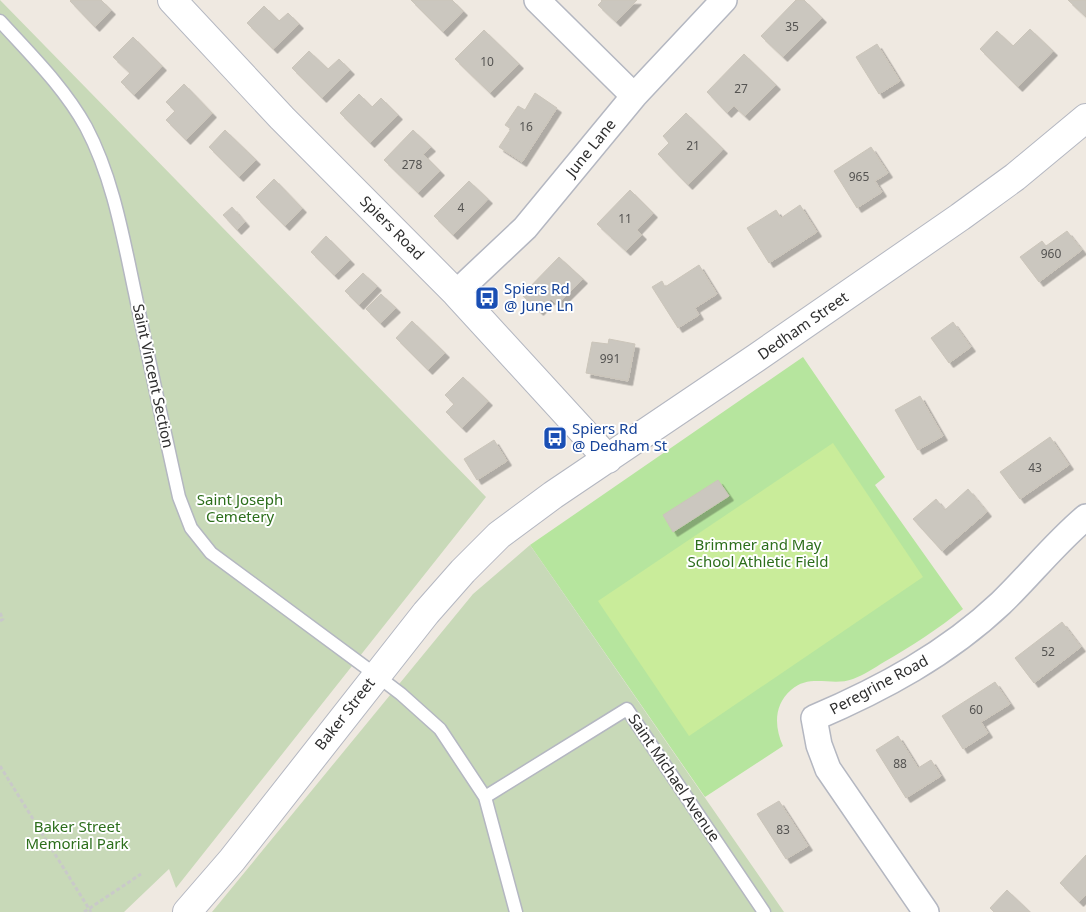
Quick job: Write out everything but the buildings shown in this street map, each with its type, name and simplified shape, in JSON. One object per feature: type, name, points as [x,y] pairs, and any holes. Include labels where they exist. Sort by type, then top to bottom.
[{"type":"street","name":"Spiers Road","points":[[172,0],[282,118],[456,293],[608,459]]},
{"type":"street","points":[[538,0],[634,96]]},
{"type":"street","name":"June Lane","points":[[456,293],[526,228],[634,96],[724,0]]},
{"type":"street","name":"Dedham Street","points":[[513,524],[552,495],[608,459],[976,206],[1015,177],[1086,118]]},
{"type":"street","name":"Peregrine Road","points":[[926,912],[828,769],[819,745],[814,718],[878,689],[953,643],[1000,604],[1086,517]]},
{"type":"street","name":"Baker Street","points":[[187,912],[232,860],[376,674],[463,571],[513,524]]},
{"type":"lane","name":"Saint Vincent Section","points":[[0,21],[66,97],[85,125],[97,150],[117,210],[179,497],[191,528],[211,553],[376,674]]},
{"type":"lane","points":[[376,674],[440,729],[484,797],[516,912]]},
{"type":"lane","name":"Saint Michael Avenue","points":[[484,797],[627,709],[764,912]]},
{"type":"path","points":[[0,613],[3,619],[0,621]]},
{"type":"path","points":[[0,766],[90,911]]},
{"type":"path","points":[[84,912],[90,911],[141,874]]},
{"type":"green space","name":"Saint Joseph Cemetery","points":[[0,0],[486,497],[176,888],[169,869],[124,912],[0,912]]},
{"type":"green space","name":"Brimmer and May School Athletic Field","points":[[803,357],[885,477],[875,485],[963,609],[915,643],[861,676],[837,682],[806,682],[791,690],[781,702],[777,716],[778,731],[783,746],[705,797],[530,545]]},
{"type":"green space","points":[[833,443],[923,577],[689,736],[598,601]]},
{"type":"green space","points":[[530,545],[784,912],[212,912],[473,594]]},
{"type":"place","name":"Spiers Rd @ June Ln","points":[[487,298]]},
{"type":"place","name":"Spiers Rd @ Dedham St","points":[[555,438]]},
{"type":"park label","name":"Baker Street Memorial Park","points":[[77,836]]}]
